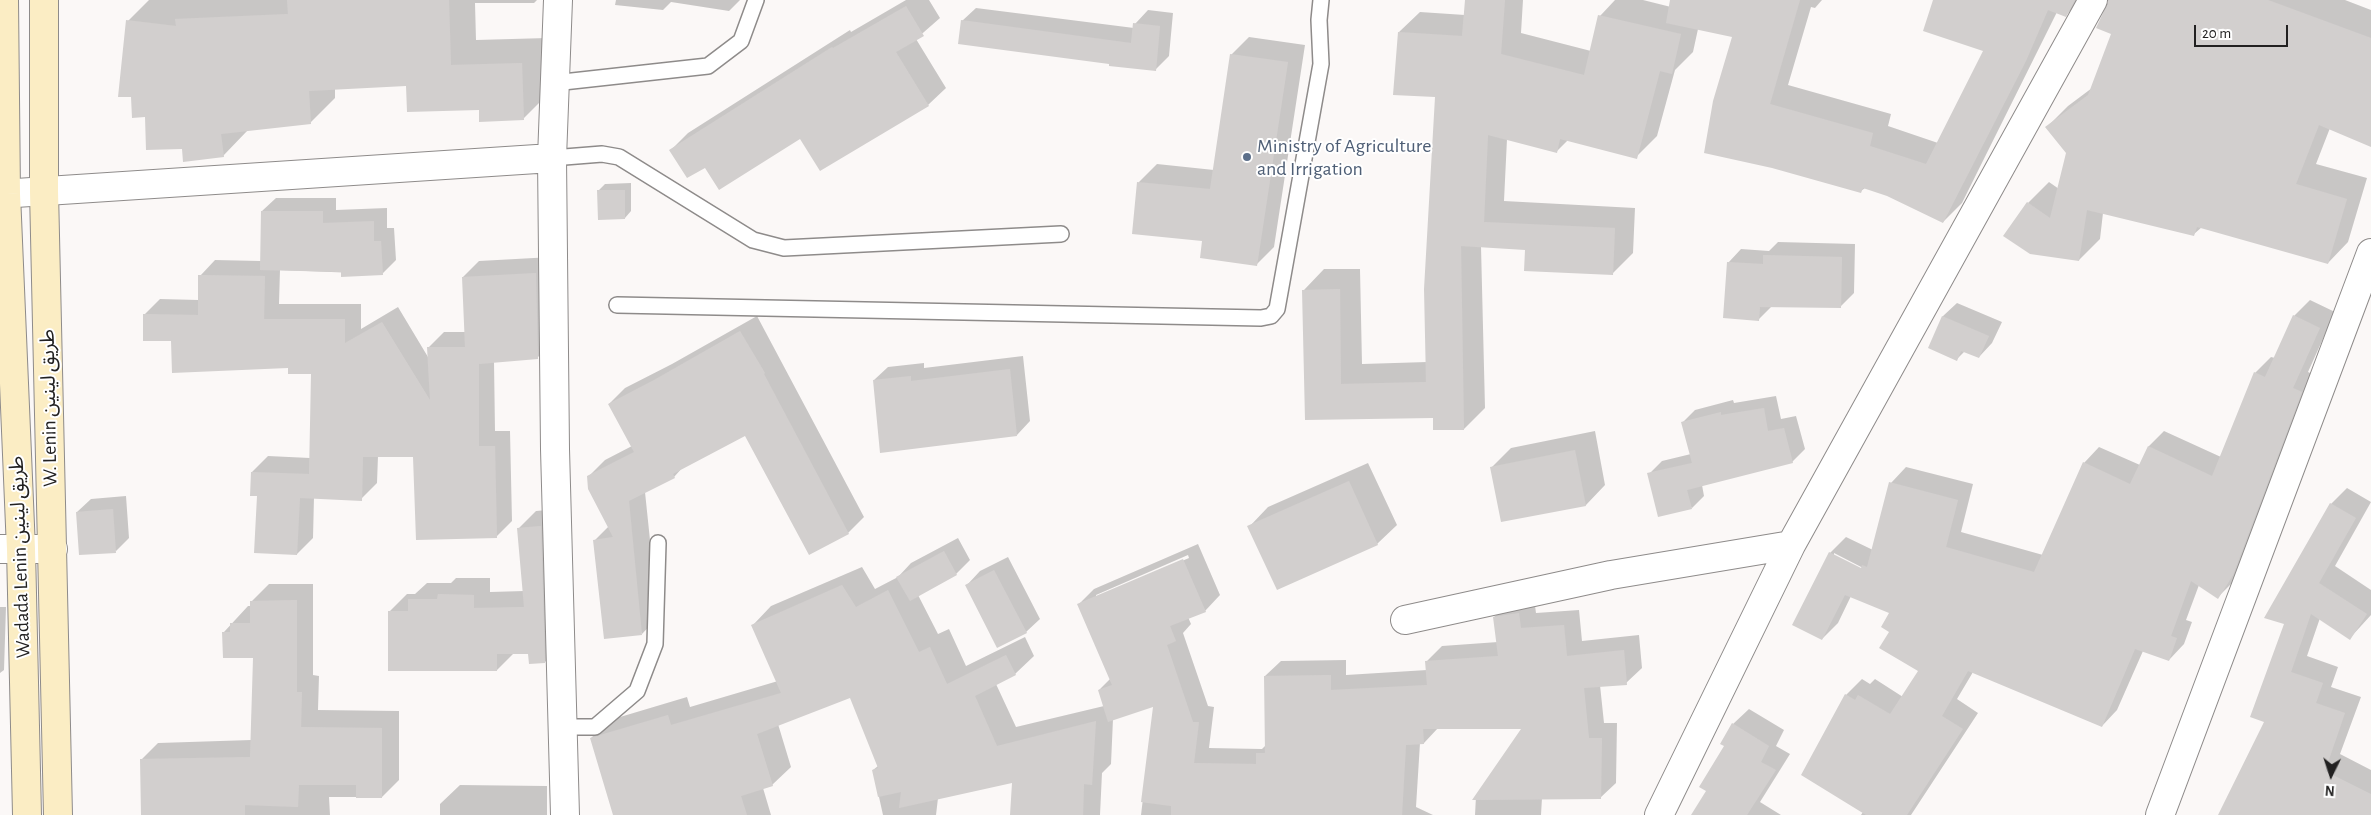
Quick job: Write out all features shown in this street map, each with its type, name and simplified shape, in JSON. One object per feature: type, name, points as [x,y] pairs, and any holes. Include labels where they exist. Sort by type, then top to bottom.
[{"type":"main road","name":"Wadada Lenin طريق لينين","points":[[4,0],[3,194],[11,548],[27,815]]},
{"type":"main road","name":"W. Lenin طريق لينين","points":[[44,0],[44,191],[58,815]]},
{"type":"street","points":[[558,0],[552,158],[555,449],[565,815]]},
{"type":"street","points":[[1659,815],[1791,545],[2093,0]]},
{"type":"street","points":[[3,194],[552,158]]},
{"type":"street","points":[[2160,815],[2371,253]]},
{"type":"street","points":[[1406,620],[1611,575],[1791,545]]},
{"type":"street","points":[[11,548],[53,549]]},
{"type":"lane","points":[[554,83],[708,66],[741,41],[756,0]]},
{"type":"lane","points":[[617,305],[1261,318],[1271,316],[1276,310],[1321,64],[1319,20],[1321,0]]},
{"type":"lane","points":[[552,158],[602,154],[619,157],[752,240],[784,248],[1061,234]]},
{"type":"lane","points":[[563,727],[595,726],[637,691],[655,644],[658,544]]},
{"type":"building","points":[[287,0],[449,0],[451,65],[522,63],[524,120],[479,122],[479,110],[407,112],[406,86],[309,91],[311,124],[221,134],[224,157],[183,162],[182,149],[146,150],[145,117],[132,118],[131,97],[118,97],[126,20],[176,26],[175,19],[288,14]]},
{"type":"building","points":[[1465,0],[1505,0],[1501,54],[1584,75],[1598,15],[1681,34],[1672,74],[1660,71],[1637,159],[1560,139],[1557,153],[1488,135],[1484,222],[1615,228],[1613,275],[1524,271],[1525,250],[1461,246],[1464,430],[1433,430],[1433,418],[1305,420],[1302,290],[1340,289],[1341,384],[1426,382],[1424,289],[1435,97],[1393,95],[1398,32],[1462,36]]},
{"type":"building","points":[[1670,0],[1800,0],[1770,104],[1873,133],[1870,146],[1926,164],[1983,51],[1923,31],[1933,0],[2075,0],[2066,17],[2048,10],[2026,61],[1943,223],[1887,196],[1863,188],[1861,193],[1772,168],[1704,153],[1713,101],[1732,37],[1666,23]]},
{"type":"building","points":[[2109,0],[2268,0],[2371,38],[2371,147],[2319,125],[2296,184],[2347,199],[2328,264],[2197,227],[2194,236],[2087,210],[2079,261],[2030,254],[2003,236],[2027,202],[2050,218],[2066,153],[2045,127],[2088,95],[2111,34],[2096,28]]},
{"type":"building","points":[[906,6],[924,36],[896,52],[929,106],[820,171],[800,139],[719,190],[705,168],[687,178],[669,150],[832,47]]},
{"type":"building","points":[[961,20],[1131,43],[1133,23],[1160,26],[1156,71],[958,44]]},
{"type":"building","points":[[1230,54],[1288,62],[1257,266],[1200,258],[1202,241],[1132,234],[1137,182],[1210,189]]},
{"type":"building","points":[[597,190],[625,190],[625,219],[598,220]]},
{"type":"building","points":[[261,211],[323,211],[323,223],[374,221],[374,241],[381,241],[383,275],[341,277],[341,272],[260,270]]},
{"type":"building","points":[[1763,255],[1842,257],[1841,308],[1760,307],[1759,321],[1723,318],[1727,262],[1763,264]]},
{"type":"building","points":[[536,273],[538,359],[479,364],[479,446],[495,446],[497,538],[416,540],[413,457],[363,457],[362,501],[300,498],[297,555],[254,553],[257,496],[250,496],[251,472],[309,474],[311,374],[288,374],[288,368],[172,373],[171,341],[143,341],[143,314],[198,315],[198,275],[265,276],[264,319],[345,319],[345,343],[382,322],[430,400],[427,347],[465,347],[462,277]]},
{"type":"building","points":[[2293,315],[2320,328],[2293,388],[2302,392],[2233,575],[2218,599],[2191,581],[2171,636],[2177,638],[2169,661],[2135,649],[2102,727],[1968,671],[1942,716],[1963,729],[1907,815],[1866,815],[1801,775],[1845,694],[1855,700],[1858,695],[1890,714],[1918,671],[1879,648],[1889,632],[1881,627],[1889,613],[1845,595],[1822,640],[1792,625],[1829,552],[1861,568],[1862,565],[1867,567],[1889,482],[1958,500],[1946,547],[2034,572],[2083,462],[2130,484],[2148,446],[2212,476],[2254,372],[2265,377]]},
{"type":"building","points":[[1942,316],[1989,336],[1979,358],[1961,351],[1957,361],[1928,348]]},
{"type":"building","points":[[740,331],[765,373],[849,534],[809,555],[745,436],[673,474],[675,478],[629,501],[642,635],[604,639],[593,540],[613,537],[588,489],[587,476],[634,452],[608,404]]},
{"type":"building","points":[[1010,369],[1017,436],[880,453],[873,380],[911,376],[911,381]]},
{"type":"building","points":[[1764,408],[1768,431],[1784,428],[1793,463],[1687,490],[1692,509],[1658,517],[1647,473],[1692,463],[1681,422],[1721,412],[1721,415]]},
{"type":"building","points":[[1575,450],[1586,506],[1501,522],[1490,467]]},
{"type":"building","points":[[1349,481],[1378,545],[1277,590],[1247,526]]},
{"type":"building","points":[[2330,503],[2356,518],[2319,583],[2367,614],[2350,640],[2311,614],[2291,672],[2323,683],[2316,703],[2345,713],[2325,771],[2371,794],[2371,815],[2218,815],[2264,722],[2250,717],[2284,624],[2264,618]]},
{"type":"building","points":[[113,509],[116,553],[79,555],[76,512]]},
{"type":"building","points":[[541,526],[545,663],[529,664],[528,654],[497,654],[497,671],[388,671],[388,611],[408,611],[408,599],[437,599],[438,594],[474,595],[474,608],[524,607],[517,528]]},
{"type":"building","points":[[944,551],[957,575],[910,601],[896,577]]},
{"type":"building","points":[[1183,559],[1206,612],[1170,626],[1176,641],[1167,645],[1193,722],[1199,722],[1194,763],[1256,764],[1256,753],[1265,753],[1264,676],[1331,675],[1331,690],[1427,685],[1425,661],[1498,656],[1493,617],[1519,613],[1521,628],[1564,625],[1567,656],[1624,650],[1627,685],[1584,688],[1589,738],[1602,738],[1601,799],[1472,800],[1521,729],[1423,729],[1424,744],[1406,745],[1402,815],[1171,815],[1171,806],[1141,802],[1153,707],[1108,722],[1098,690],[1112,685],[1077,604]]},
{"type":"building","points":[[994,570],[1027,633],[997,648],[965,585]]},
{"type":"building","points":[[842,585],[856,607],[888,590],[919,652],[930,647],[947,684],[1006,655],[1016,675],[975,696],[997,746],[1096,721],[1092,785],[1084,784],[1083,815],[1010,815],[1012,783],[899,808],[901,792],[878,797],[872,770],[878,768],[850,698],[757,734],[773,786],[741,796],[747,815],[613,815],[590,738],[668,715],[671,725],[781,693],[751,625]]},
{"type":"building","points":[[297,600],[297,692],[302,692],[301,727],[382,728],[382,798],[356,798],[356,785],[299,785],[298,807],[245,805],[245,815],[141,815],[140,759],[250,757],[253,658],[223,658],[222,632],[230,632],[230,623],[250,623],[250,601]]},
{"type":"building","points":[[1732,723],[1769,746],[1761,762],[1776,770],[1747,815],[1691,815],[1706,791],[1699,787],[1724,746],[1720,744]]},
{"type":"place","name":"Ministry of Agriculture and Irrigation","points":[[1247,157]]}]
